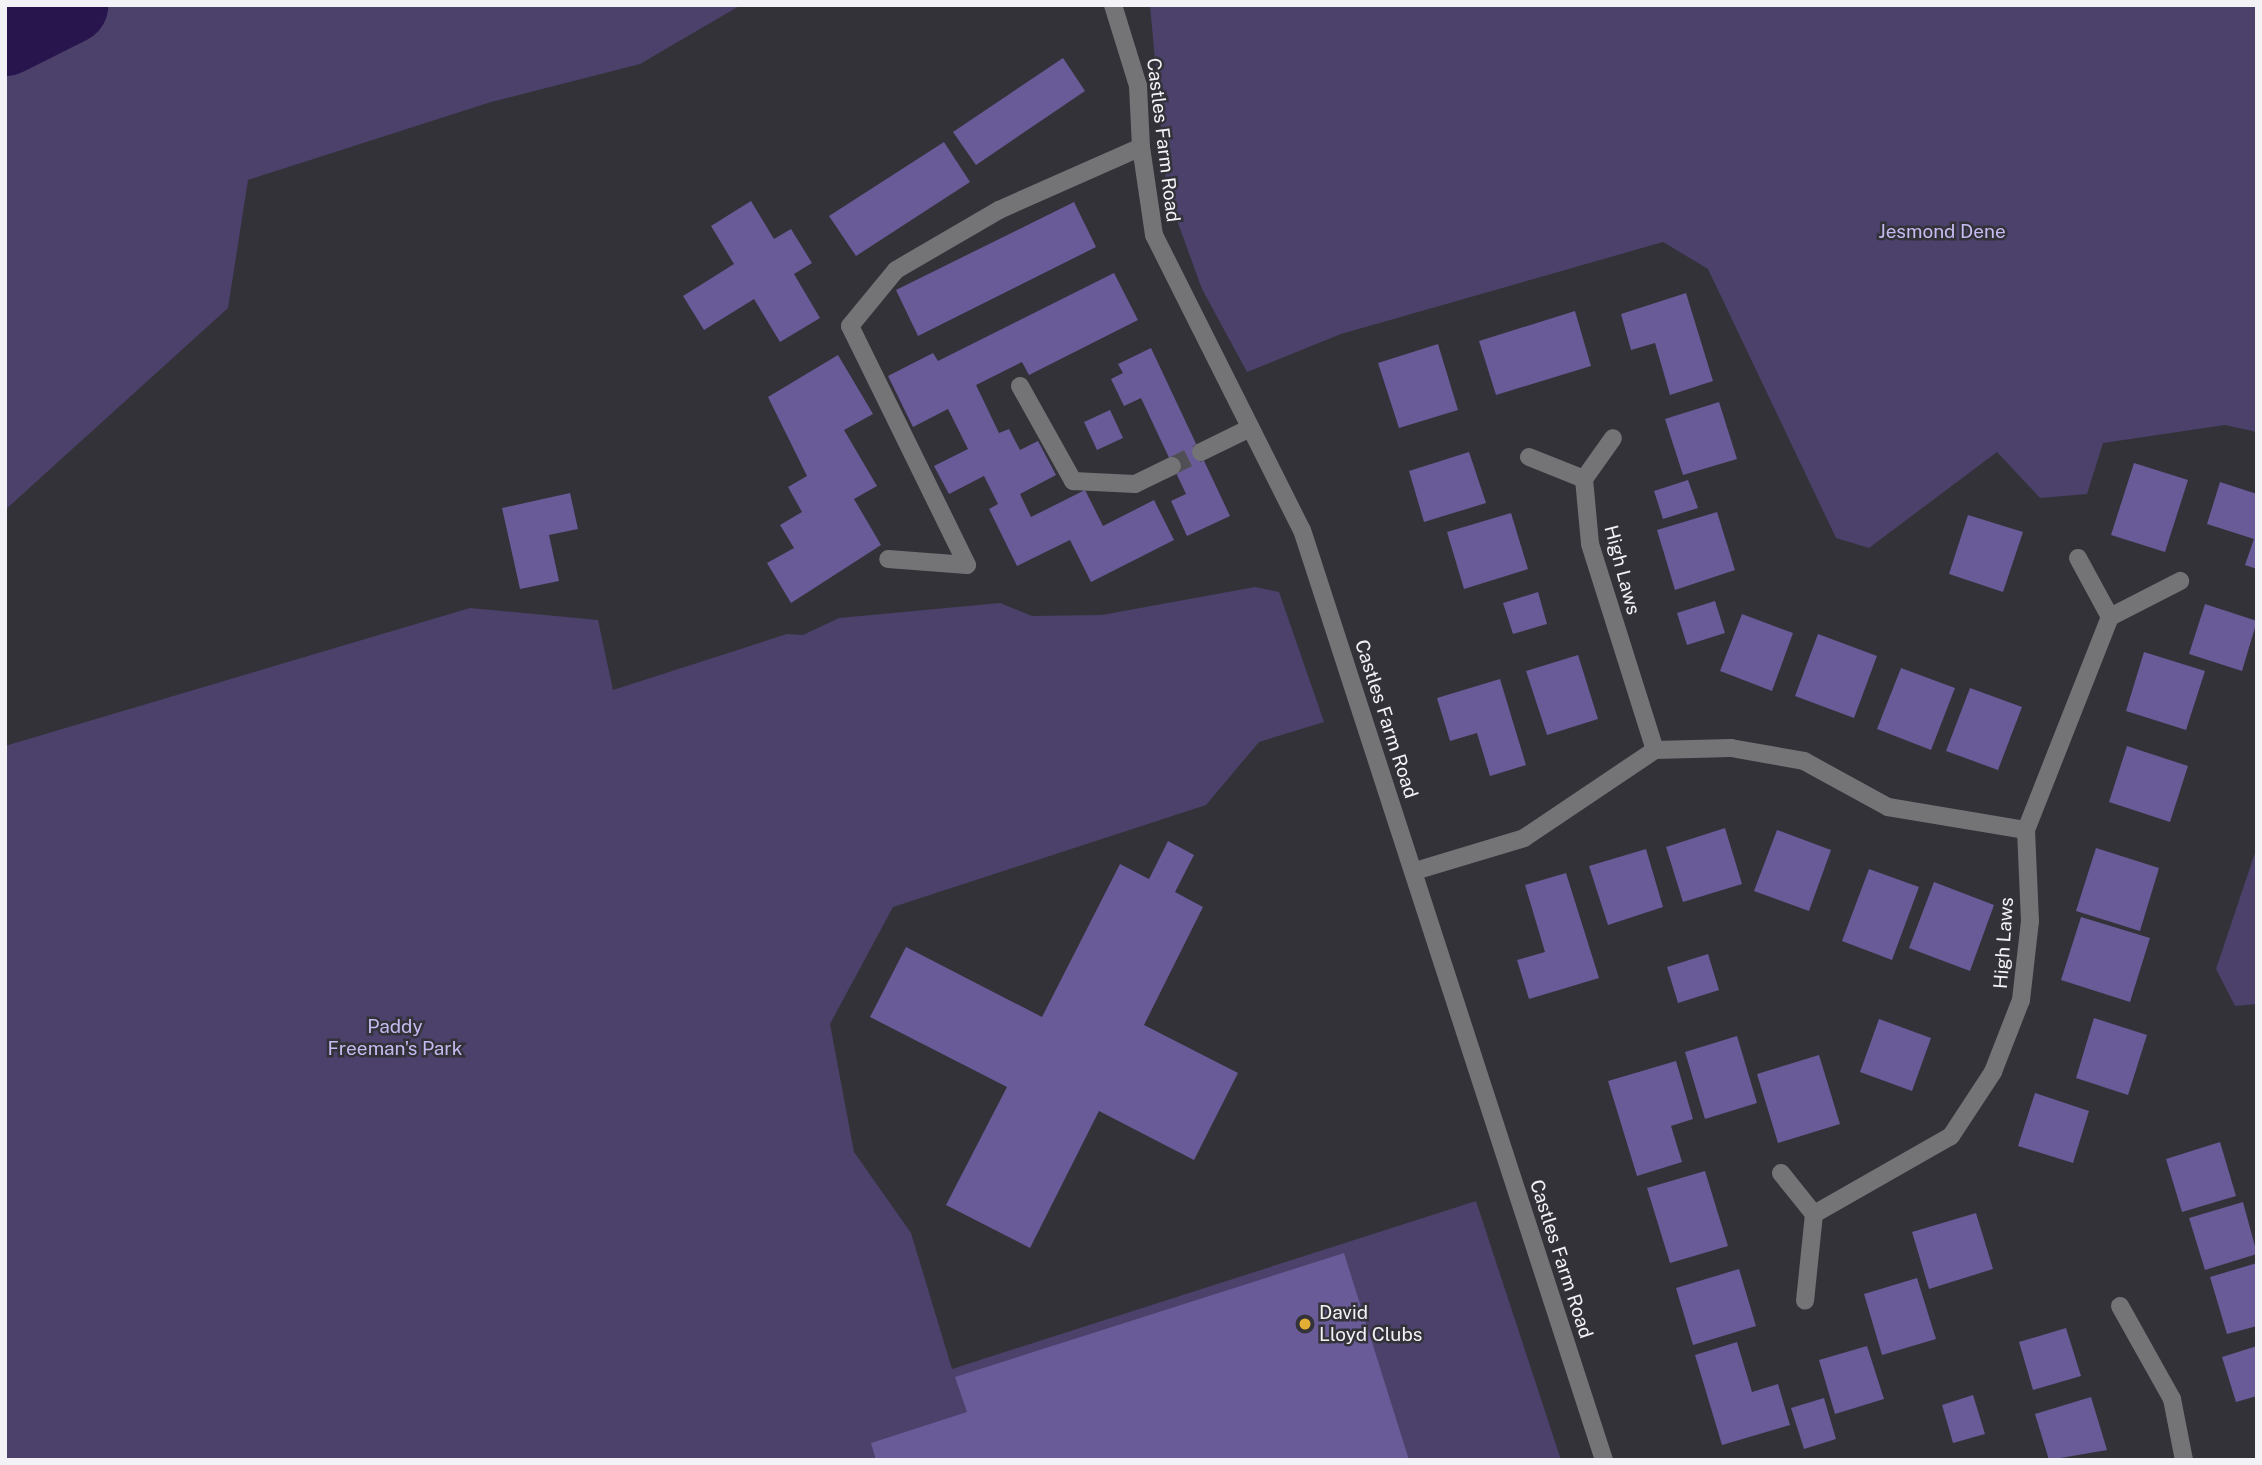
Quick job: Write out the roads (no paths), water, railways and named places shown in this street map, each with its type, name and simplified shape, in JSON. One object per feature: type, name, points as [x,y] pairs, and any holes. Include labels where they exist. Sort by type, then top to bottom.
[{"type":"street","name":"Castles Farm Road","points":[[1113,5],[1138,86],[1141,148],[1154,235],[1302,530],[1415,871],[1604,1460]]},
{"type":"street","points":[[888,559],[967,565],[850,326],[896,270],[999,210],[1141,148]]},
{"type":"street","points":[[1020,386],[1073,481],[1135,484],[1172,466]]},
{"type":"street","points":[[1201,452],[1250,428]]},
{"type":"street","points":[[1529,457],[1584,479],[1613,438]]},
{"type":"street","name":"High Laws","points":[[1584,479],[1590,544],[1655,750]]},
{"type":"street","points":[[2078,558],[2109,617],[2180,581]]},
{"type":"street","name":"High Laws","points":[[1814,1214],[1951,1136],[1993,1072],[2021,1000],[2030,921],[2026,830],[2109,617]]},
{"type":"street","points":[[1415,871],[1524,838],[1655,750],[1731,748],[1804,761],[1888,807],[2026,830]]},
{"type":"street","points":[[1781,1173],[1814,1214],[1805,1301]]},
{"type":"street","points":[[2120,1306],[2172,1399],[2184,1460]]},
{"type":"waterway","points":[[5,37],[69,5]]},
{"type":"tunnel","points":[[1172,466],[1201,452]]},
{"type":"place","name":"David Lloyd Clubs","points":[[1305,1324]]},
{"type":"park label","name":"Jesmond Dene","points":[[1942,232]]},
{"type":"park label","name":"Paddy Freeman's Park","points":[[395,1038]]}]
